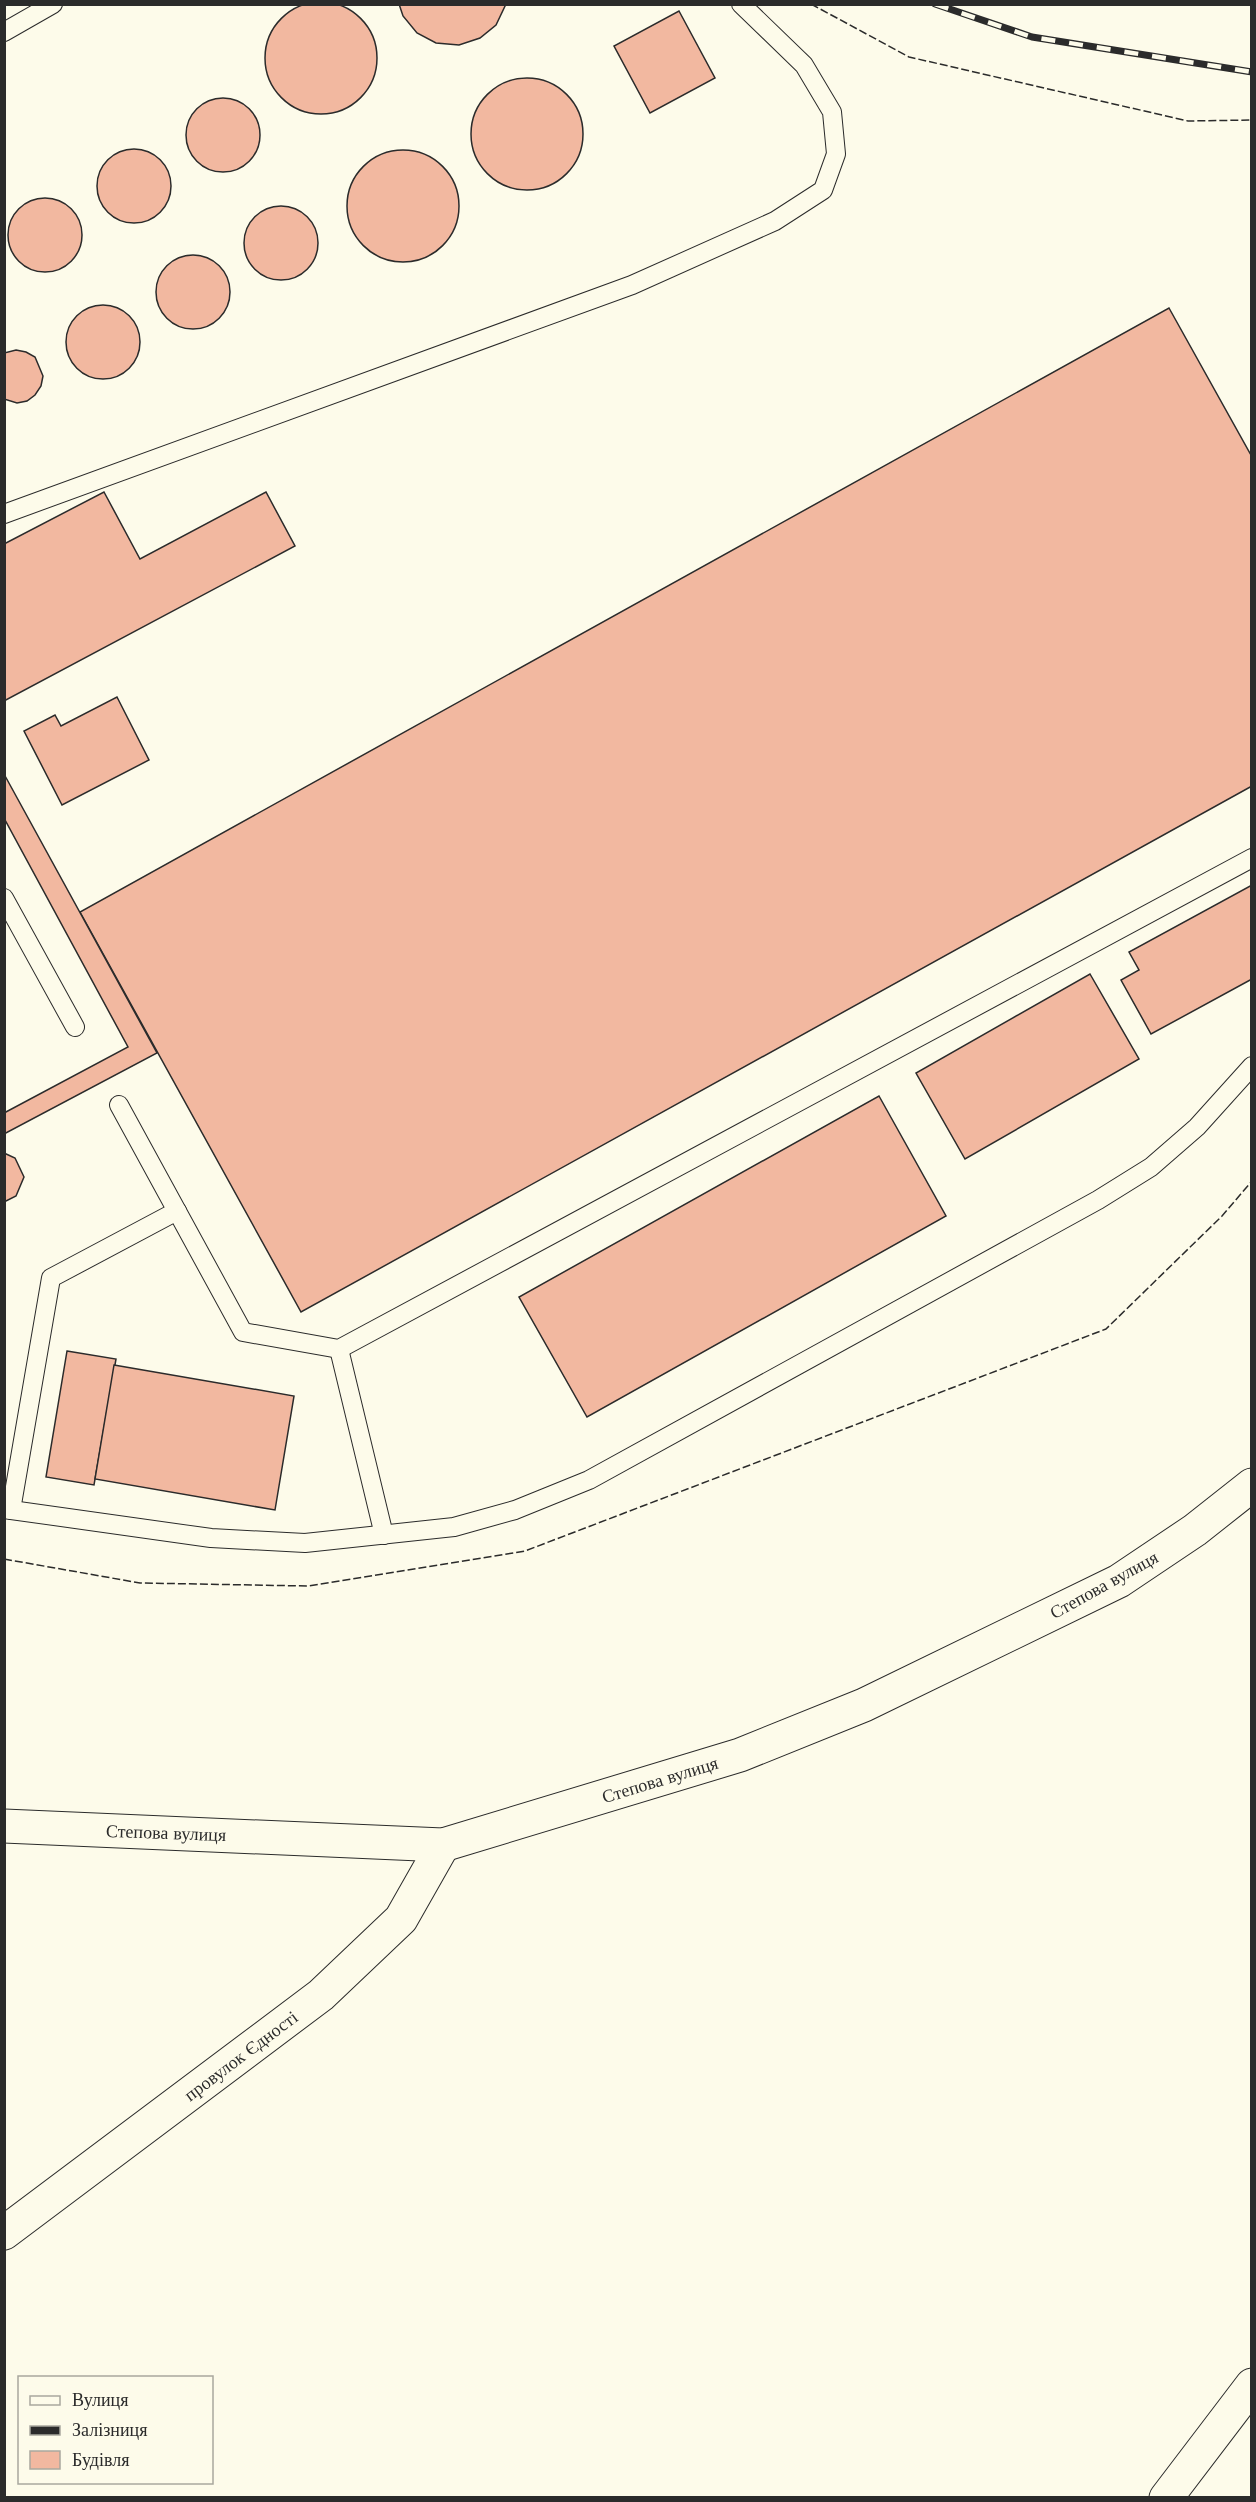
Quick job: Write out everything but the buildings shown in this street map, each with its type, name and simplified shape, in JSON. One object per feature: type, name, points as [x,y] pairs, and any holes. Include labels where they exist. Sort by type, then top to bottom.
[{"type":"street","name":"Степова вулиця","points":[[4,1826],[443,1845],[740,1755],[864,1705],[1119,1581],[1195,1530],[1251,1485]]},
{"type":"street","name":"провулок Єдності","points":[[4,2233],[321,1995],[401,1919],[443,1845]]},
{"type":"street","points":[[1166,2498],[1251,2385]]},
{"type":"lane","points":[[4,32],[53,4]]},
{"type":"lane","points":[[4,514],[632,285],[775,221],[823,190],[836,153],[832,112],[804,65],[741,4]]},
{"type":"lane","points":[[119,1105],[243,1332],[339,1349],[1251,858]]},
{"type":"lane","points":[[4,898],[75,1027]]},
{"type":"lane","points":[[177,1211],[51,1278],[8,1509],[211,1538],[304,1543],[384,1535],[464,1524],[515,1510],[589,1480],[1087,1206],[1142,1173],[1197,1127],[1251,1066]]},
{"type":"lane","points":[[339,1349],[384,1535]]},
{"type":"railway","points":[[935,4],[1032,37],[1252,72]]},
{"type":"fence","points":[[811,4],[909,57],[1188,121],[1252,120]]},
{"type":"fence","points":[[4,1559],[140,1583],[308,1586],[525,1551],[1106,1329],[1222,1216],[1252,1181]]}]
